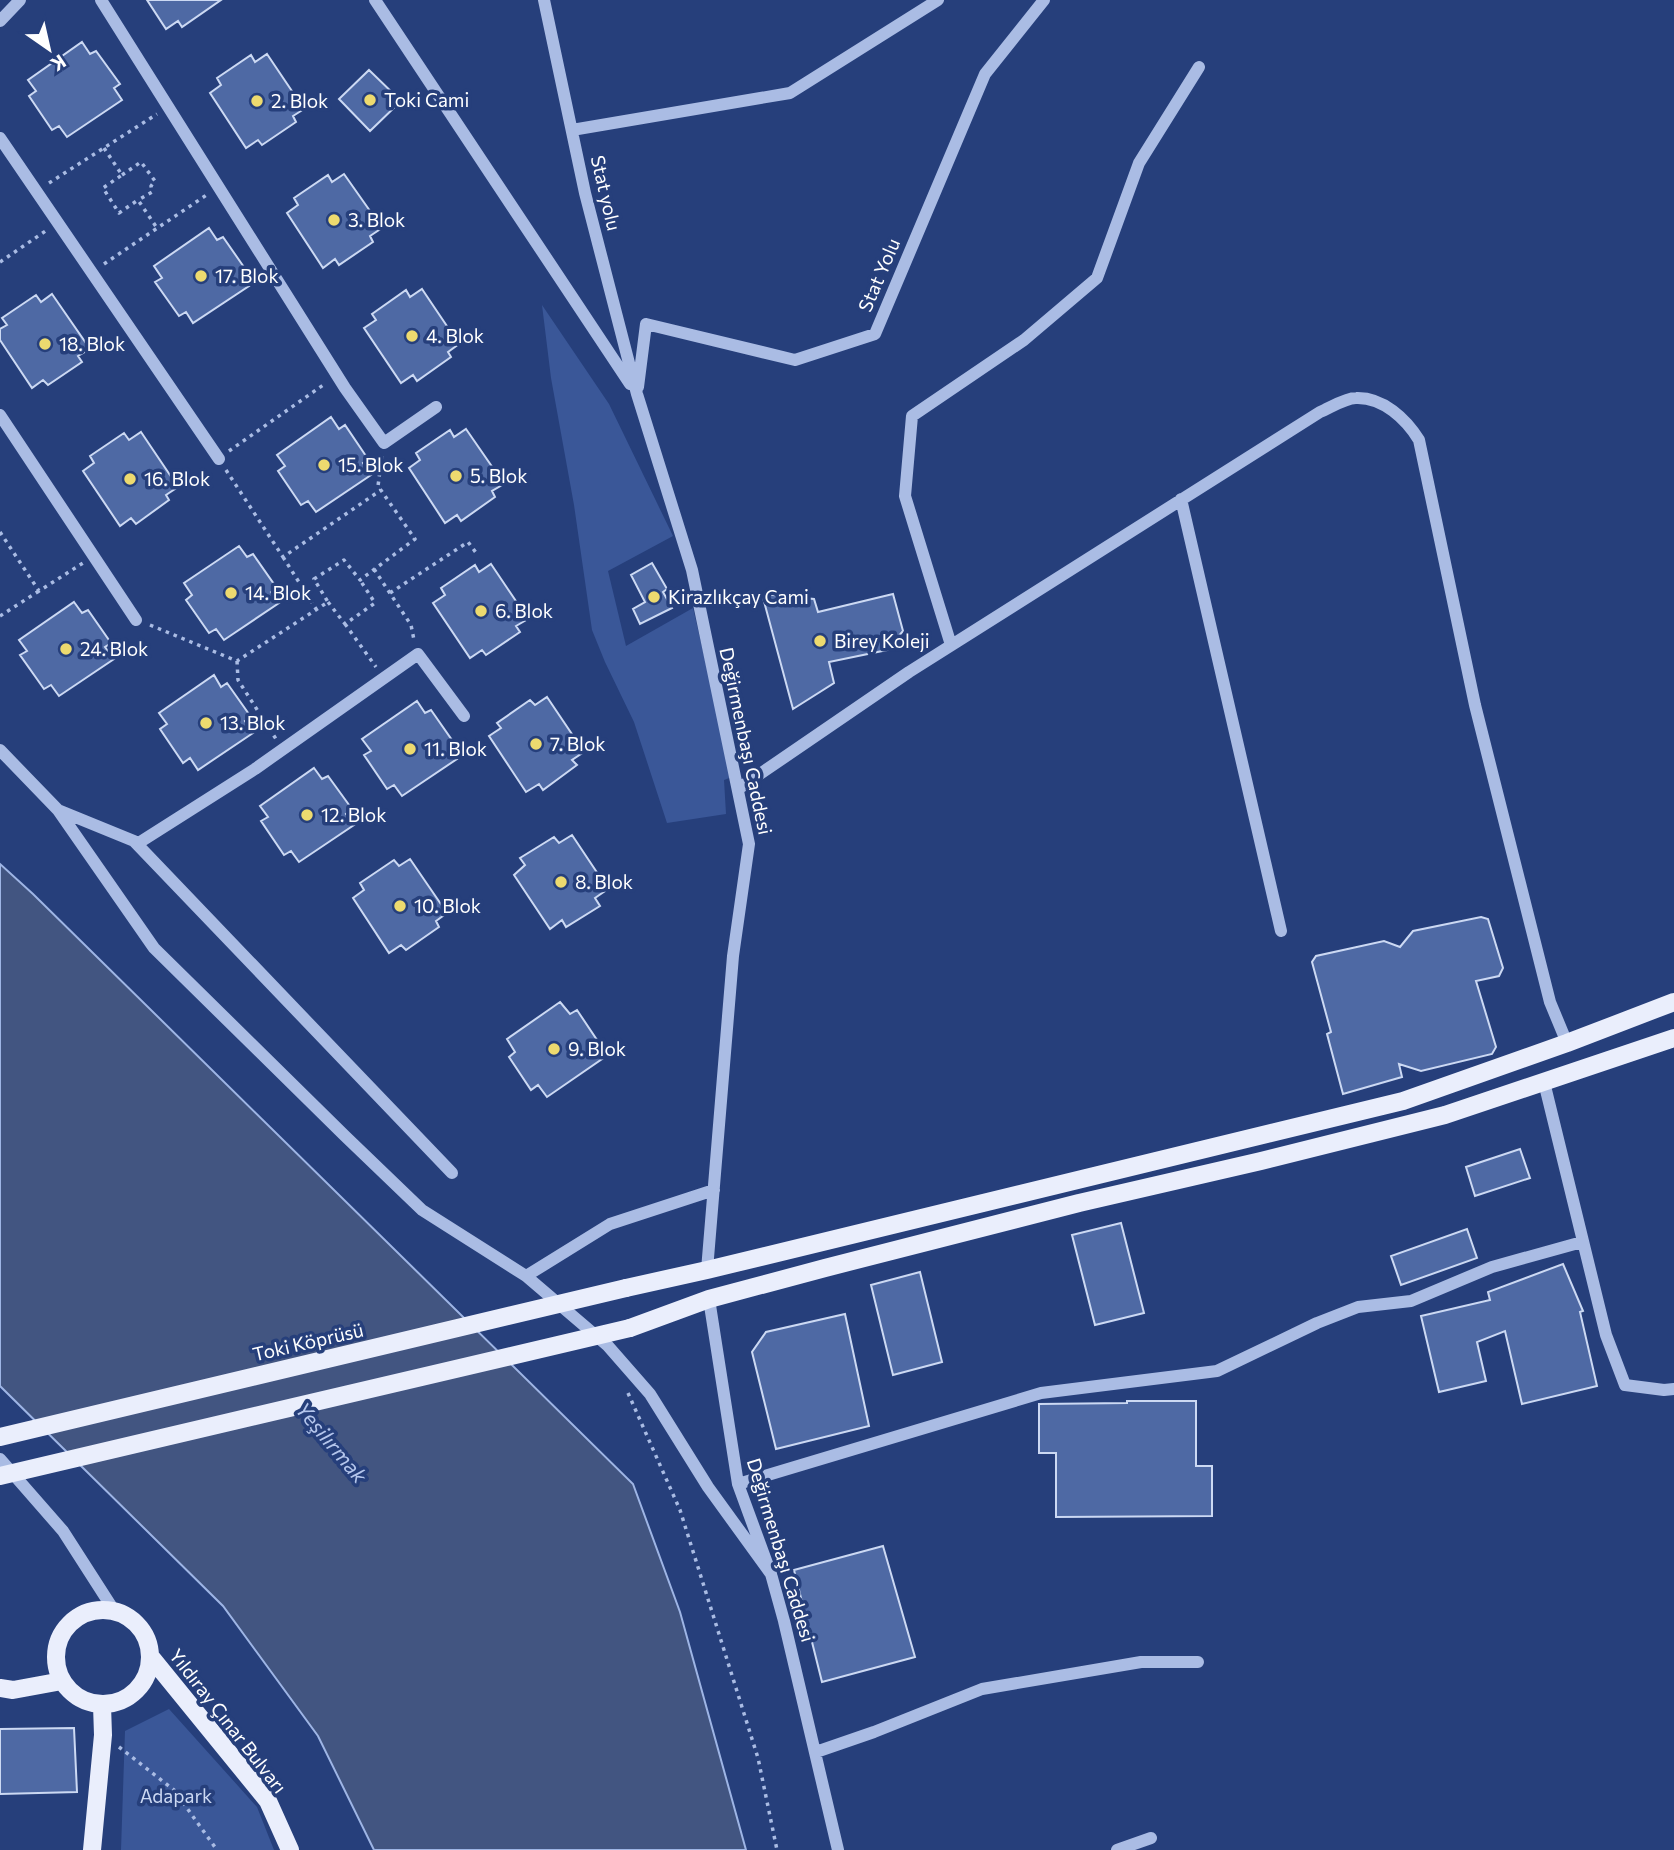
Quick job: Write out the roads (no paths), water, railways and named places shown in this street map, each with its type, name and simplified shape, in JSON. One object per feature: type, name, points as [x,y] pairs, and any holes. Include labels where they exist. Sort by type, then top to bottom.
[{"type":"main road","name":"Toki Köprüsü","points":[[0,1437],[707,1270],[1403,1101],[1674,1002]]},
{"type":"main road","points":[[0,1476],[630,1328],[709,1299],[1079,1203],[1445,1115],[1674,1038]]},
{"type":"main road","points":[[100,1610],[129,1618],[140,1628],[147,1641],[150,1656],[148,1671],[141,1685],[130,1696],[117,1703],[102,1705],[86,1702],[72,1694],[62,1681],[56,1666],[56,1650],[61,1635],[71,1623],[84,1614],[100,1610]]},
{"type":"main road","name":"Yıldıray Çınar Bulvarı","points":[[150,1656],[268,1801],[290,1850]]},
{"type":"main road","points":[[0,1688],[13,1690],[62,1681]]},
{"type":"main road","points":[[92,1850],[103,1735],[102,1705]]},
{"type":"street","points":[[0,21],[20,0]]},
{"type":"street","points":[[101,0],[337,375],[384,443],[436,407]]},
{"type":"street","points":[[375,0],[637,394]]},
{"type":"street","name":"Stat yolu","points":[[544,0],[585,193],[637,394]]},
{"type":"street","points":[[572,130],[790,93],[938,0]]},
{"type":"street","name":"Stat Yolu","points":[[637,394],[646,324],[795,360],[875,334],[985,74],[1044,0]]},
{"type":"street","points":[[951,645],[905,496],[912,416],[1024,340],[1097,278],[1139,163],[1199,67]]},
{"type":"street","points":[[0,138],[219,459]]},
{"type":"street","name":"Değirmenbaşı Caddesi","points":[[637,394],[692,570],[749,844],[733,956],[707,1270]]},
{"type":"street","points":[[738,789],[951,645],[1320,412],[1354,397],[1373,400],[1394,411],[1410,425],[1419,440],[1475,705],[1550,1002],[1567,1043]]},
{"type":"street","points":[[0,415],[136,620]]},
{"type":"street","points":[[1181,499],[1281,931]]},
{"type":"street","points":[[137,844],[283,749],[418,654],[464,716]]},
{"type":"street","points":[[0,750],[58,810],[163,957],[422,1210],[526,1276],[608,1346],[650,1394],[708,1486],[771,1574]]},
{"type":"street","points":[[58,810],[137,844],[452,1173]]},
{"type":"street","points":[[1544,1082],[1606,1335],[1625,1385],[1674,1389]]},
{"type":"street","points":[[526,1276],[610,1224],[714,1190]]},
{"type":"street","points":[[737,1484],[1041,1393],[1217,1371],[1317,1323],[1358,1307],[1411,1301],[1492,1267],[1583,1242]]},
{"type":"street","name":"Değirmenbaşı Caddesi","points":[[709,1299],[737,1484],[771,1574],[838,1850]]},
{"type":"street","points":[[0,1459],[64,1531],[115,1612]]},
{"type":"street","points":[[816,1752],[982,1689],[1141,1662],[1198,1662]]},
{"type":"street","points":[[1117,1850],[1151,1838]]},
{"type":"water","name":"Yeşilırmak","points":[[0,864],[633,1484],[680,1612],[746,1850],[374,1850],[318,1736],[223,1606],[0,1386]]},
{"type":"place","name":"Toki Cami","points":[[370,100]]},
{"type":"place","name":"2. Blok","points":[[257,101]]},
{"type":"place","name":"3. Blok","points":[[334,220]]},
{"type":"place","name":"17. Blok","points":[[201,276]]},
{"type":"place","name":"4. Blok","points":[[412,336]]},
{"type":"place","name":"18. Blok","points":[[45,344]]},
{"type":"place","name":"15. Blok","points":[[324,465]]},
{"type":"place","name":"5. Blok","points":[[456,476]]},
{"type":"place","name":"16. Blok","points":[[130,479]]},
{"type":"place","name":"14. Blok","points":[[231,593]]},
{"type":"place","name":"Kirazlıkçay Cami","points":[[654,597]]},
{"type":"place","name":"6. Blok","points":[[481,611]]},
{"type":"place","name":"Birey Koleji","points":[[820,641]]},
{"type":"place","name":"24. Blok","points":[[66,649]]},
{"type":"place","name":"13. Blok","points":[[206,723]]},
{"type":"place","name":"7. Blok","points":[[536,744]]},
{"type":"place","name":"11. Blok","points":[[410,749]]},
{"type":"place","name":"12. Blok","points":[[307,815]]},
{"type":"place","name":"8. Blok","points":[[561,882]]},
{"type":"place","name":"10. Blok","points":[[400,906]]},
{"type":"place","name":"9. Blok","points":[[554,1049]]},
{"type":"park label","name":"Adapark","points":[[176,1796]]}]
